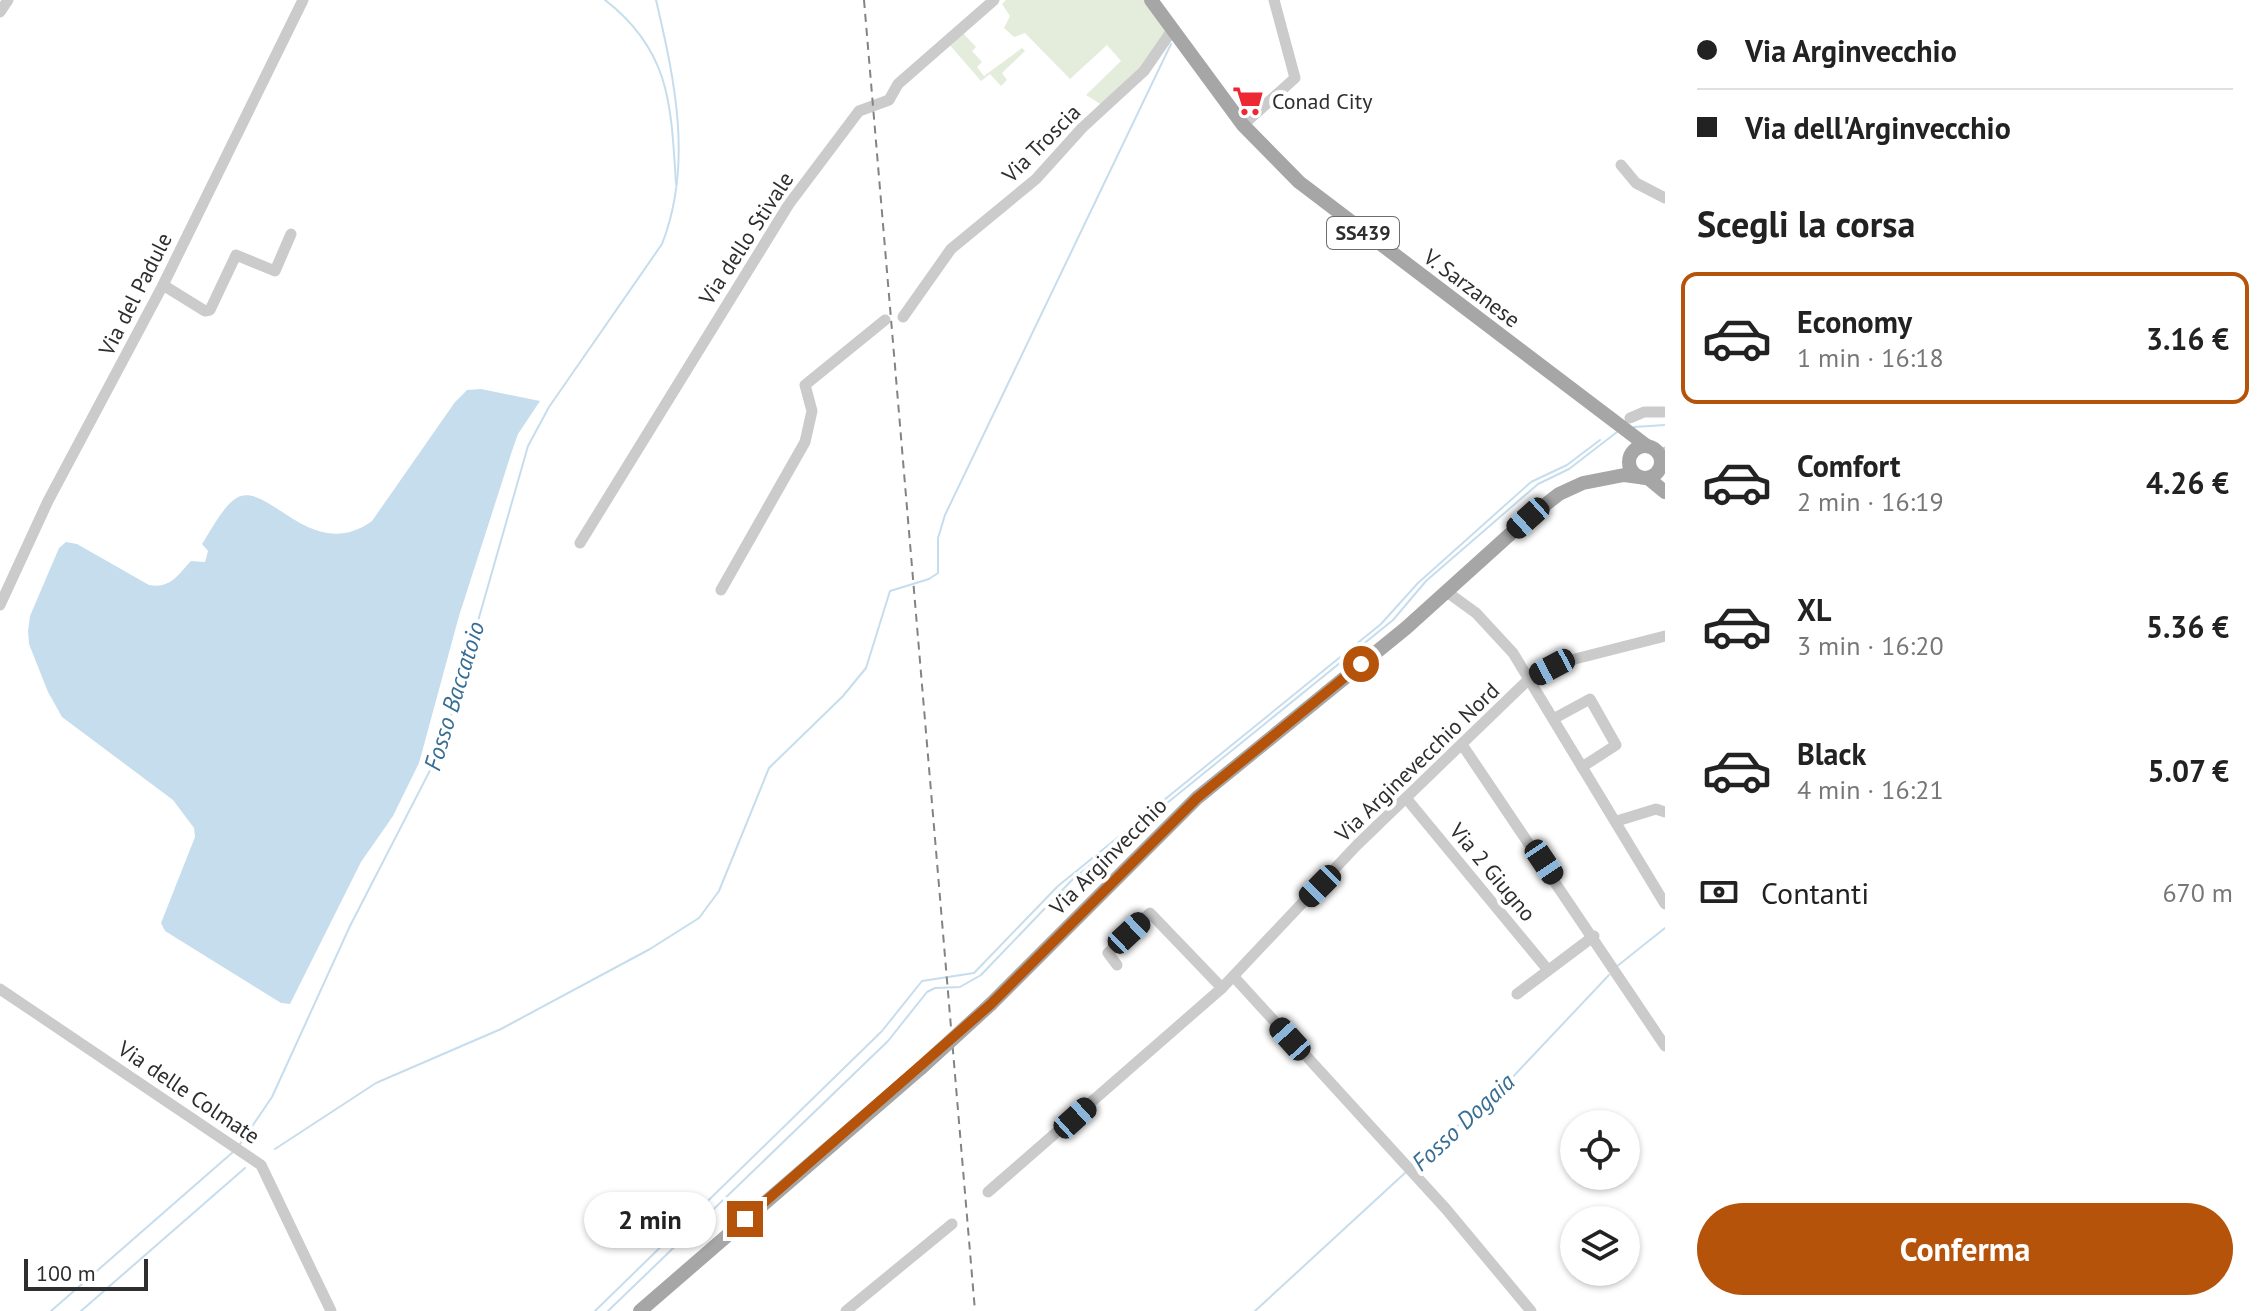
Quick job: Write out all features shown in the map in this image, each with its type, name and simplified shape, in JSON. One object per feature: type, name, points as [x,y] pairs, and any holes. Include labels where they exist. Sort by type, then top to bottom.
[{"type":"main road","name":"V. Sarzanese","points":[[1151,0],[1243,125],[1299,182],[1623,425]]},
{"type":"main road","name":"SS439","points":[[1623,425],[1630,459],[1655,460]]},
{"type":"main road","name":"SS439","points":[[1623,425],[1655,460],[1665,491]]},
{"type":"main road","points":[[1608,477],[1638,448],[1655,460]]},
{"type":"main road","points":[[1608,477],[1655,460]]},
{"type":"main road","name":"Via Arginvecchio","points":[[640,1311],[991,1004],[1197,798],[1447,592],[1559,494],[1583,483],[1608,477]]},
{"type":"street","points":[[0,12],[8,0]]},
{"type":"street","name":"Via del Padule","points":[[0,605],[4,580],[163,285],[303,0]]},
{"type":"street","name":"Via dello Stivale","points":[[580,543],[798,192],[859,111],[889,100],[898,84],[994,0]]},
{"type":"street","points":[[1243,125],[1295,78],[1274,0]]},
{"type":"street","name":"Via Troscia","points":[[903,317],[951,249],[978,224],[1019,196],[1082,128],[1144,71],[1173,29]]},
{"type":"street","points":[[1621,165],[1636,183],[1665,198]]},
{"type":"street","points":[[163,285],[205,311],[210,310],[236,255],[275,271],[291,234]]},
{"type":"street","points":[[721,590],[805,442],[812,411],[805,385],[885,320]]},
{"type":"street","points":[[1623,425],[1644,412],[1665,412]]},
{"type":"street","points":[[1447,592],[1493,631],[1530,678],[1665,904]]},
{"type":"street","name":"Via Arginevecchio Nord","points":[[988,1192],[1234,977],[1357,845],[1530,678],[1575,659],[1665,636]]},
{"type":"street","points":[[1555,718],[1590,699],[1616,745],[1582,767]]},
{"type":"street","points":[[1463,746],[1594,936],[1665,1046]]},
{"type":"street","name":"Via 2 Giugno","points":[[1406,798],[1548,970]]},
{"type":"street","points":[[1617,821],[1656,809],[1665,812]]},
{"type":"street","points":[[1117,965],[1108,953],[1150,913],[1222,988]]},
{"type":"street","points":[[1517,994],[1594,936]]},
{"type":"street","points":[[1234,977],[1531,1311]]},
{"type":"street","name":"Via delle Colmate","points":[[0,989],[229,1142],[265,1170],[331,1311]]},
{"type":"street","points":[[846,1311],[952,1224]]},
{"type":"green space","points":[[1006,0],[1145,0],[1167,32],[1142,68],[1102,105],[1086,95],[1121,61],[1107,45],[1070,79],[1025,33],[1014,37],[1004,28],[1010,16],[1002,4]]},
{"type":"green space","points":[[961,31],[976,47],[972,51],[982,62],[977,67],[984,76],[1022,48],[1025,51],[1002,73],[1007,80],[1001,86],[990,74],[981,81],[948,43]]},
{"type":"water","points":[[481,389],[540,401],[518,434],[512,451],[459,616],[419,763],[393,816],[361,862],[290,1004],[281,1003],[165,931],[161,923],[195,837],[194,828],[173,800],[62,717],[48,692],[29,644],[30,616],[59,548],[66,542],[77,544],[149,585],[163,585],[173,580],[191,561],[205,562],[208,551],[202,544],[224,510],[241,496],[253,496],[313,529],[331,534],[351,532],[372,521],[455,402],[467,390]]},
{"type":"waterway","points":[[605,0],[627,19],[655,60],[669,105],[676,184]]},
{"type":"waterway","name":"Fosso Baccatoio","points":[[240,1144],[272,1097],[350,926],[442,747],[528,446],[549,407],[662,244],[677,184],[679,153],[674,92],[656,0]]},
{"type":"waterway","points":[[275,1149],[376,1083],[501,1029],[650,949],[699,918],[719,891],[769,768],[843,696],[866,668],[890,591],[929,579],[938,573],[938,538],[945,515],[1171,44]]},
{"type":"waterway","points":[[1634,427],[1665,425]]},
{"type":"waterway","points":[[608,1311],[888,1041],[927,992],[935,988],[960,987],[981,975],[1072,880],[1393,620],[1426,581],[1538,484],[1569,469],[1617,432]]},
{"type":"waterway","points":[[595,1311],[882,1031],[922,981],[974,973],[1058,886],[1381,624],[1418,583],[1531,482],[1567,465],[1600,440]]},
{"type":"waterway","name":"Fosso Dogaia","points":[[1616,967],[1665,928]]},
{"type":"waterway","name":"Fosso Dogaia","points":[[1413,1165],[1507,1083],[1609,975]]},
{"type":"waterway","name":"Fosso Baccatoio","points":[[51,1311],[233,1152]]},
{"type":"waterway","points":[[81,1311],[245,1168]]},
{"type":"waterway","name":"Fosso Dogaia","points":[[1255,1311],[1406,1172]]},
{"type":"railway","points":[[864,0],[975,1311]]},
{"type":"place","name":"Conad City","points":[[1248,101]]},
{"type":"route","points":[[745,1219],[991,1004],[1197,798],[1361,664]]}]
